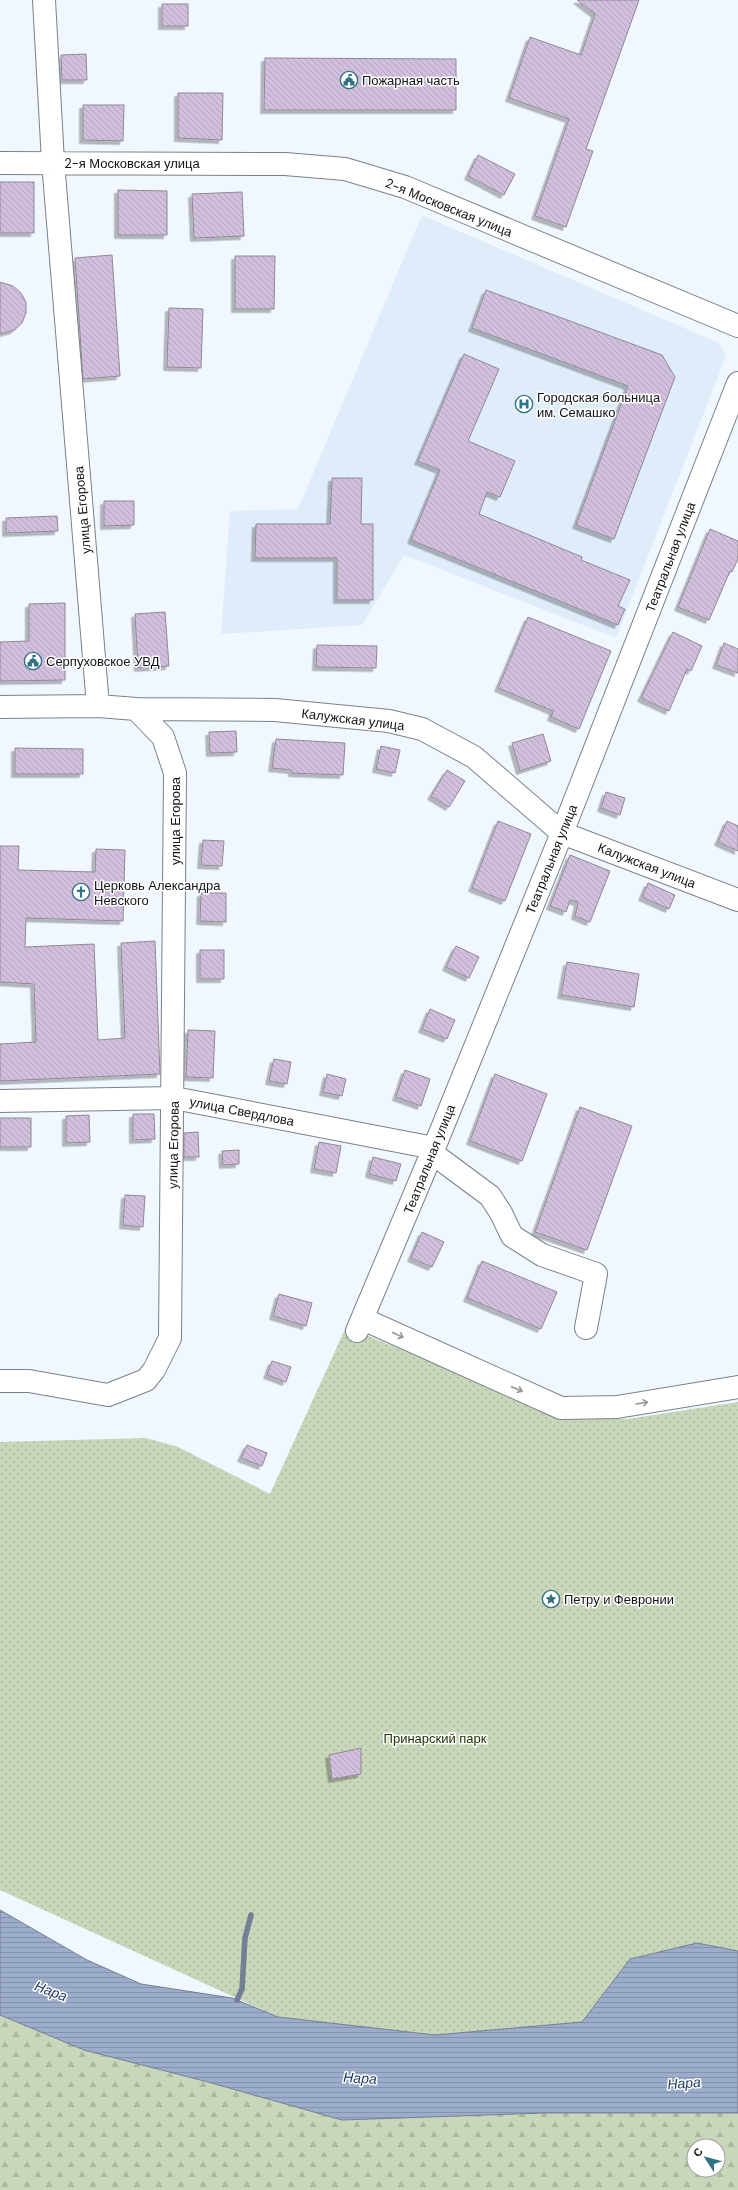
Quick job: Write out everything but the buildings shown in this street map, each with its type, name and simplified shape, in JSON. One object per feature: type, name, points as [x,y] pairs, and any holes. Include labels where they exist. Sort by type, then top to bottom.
[{"type":"street","name":"улица Егорова","points":[[44,0],[54,162],[98,706]]},
{"type":"street","name":"2-я Московская улица","points":[[0,163],[285,164],[345,169],[405,186],[738,326]]},
{"type":"street","name":"Театральная улица","points":[[738,383],[562,833],[433,1151],[360,1325],[561,1408],[617,1407],[738,1387]]},
{"type":"street","points":[[0,707],[98,706],[136,709]]},
{"type":"street","name":"улица Егорова","points":[[0,1381],[29,1381],[108,1395],[146,1380],[154,1370],[170,1338],[174,1098],[175,773],[163,737],[136,709]]},
{"type":"street","name":"Калужская улица","points":[[136,709],[275,710],[389,721],[422,729],[474,757],[562,833],[738,900]]},
{"type":"street","name":"улица Свердлова","points":[[0,1101],[174,1098],[433,1151]]},
{"type":"street","points":[[433,1151],[490,1196],[501,1213],[512,1236],[542,1254],[596,1274],[586,1328]]},
{"type":"shaded area","name":"Городская больница им. Семашко","points":[[422,215],[719,343],[726,356],[616,638],[404,555],[362,625],[221,634],[230,511],[298,509]]},
{"type":"green space","name":"Принарский парк","points":[[346,1327],[564,1416],[628,1419],[738,1402],[738,1951],[697,1943],[630,1959],[582,2022],[435,2035],[278,2017],[0,1890],[0,1442],[146,1438],[178,1447],[270,1494]]},
{"type":"green space","points":[[0,2015],[84,2050],[208,2082],[342,2120],[544,2113],[738,2113],[738,2190],[0,2190]]},
{"type":"water","name":"Нара","points":[[0,1910],[87,1960],[141,1984],[232,1998],[278,2017],[435,2035],[582,2022],[630,1959],[697,1943],[738,1951],[738,2113],[544,2113],[342,2120],[208,2082],[84,2050],[0,2015]]},
{"type":"waterway","points":[[237,2000],[242,1989],[245,1938],[251,1915]]},
{"type":"place","name":"Пожарная часть","points":[[349,80]]},
{"type":"place","name":"Городская больница им. Семашко","points":[[524,404]]},
{"type":"place","name":"Серпуховское УВД","points":[[33,661]]},
{"type":"place","name":"Церковь Александра Невского","points":[[81,892]]},
{"type":"place","name":"Петру и Февронии","points":[[551,1599]]}]
